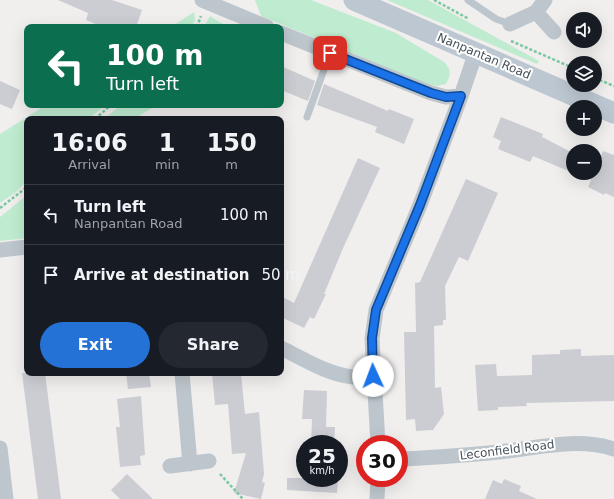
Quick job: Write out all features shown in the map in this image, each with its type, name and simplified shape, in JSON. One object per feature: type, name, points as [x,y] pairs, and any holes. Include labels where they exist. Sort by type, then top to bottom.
[{"type":"street","points":[[202,0],[260,24]]},
{"type":"street","name":"Nanpantan Road","points":[[354,0],[614,113]]},
{"type":"street","points":[[510,24],[541,6],[554,32]]},
{"type":"street","points":[[284,34],[431,93],[446,97],[461,96]]},
{"type":"street","points":[[377,435],[372,338],[376,310],[420,205],[476,52]]},
{"type":"street","points":[[0,250],[24,247]]},
{"type":"street","points":[[284,350],[317,366],[338,374],[355,378],[373,376]]},
{"type":"street","points":[[182,376],[190,464]]},
{"type":"street","name":"Leconfield Road","points":[[408,459],[455,456],[550,445],[584,443],[614,449]]},
{"type":"street","points":[[0,448],[6,499]]},
{"type":"street","points":[[170,466],[209,461]]},
{"type":"street","points":[[377,499],[378,487]]},
{"type":"lane","points":[[468,0],[496,19],[510,24]]},
{"type":"lane","points":[[307,117],[330,53]]},
{"type":"path","points":[[602,81],[614,86]]},
{"type":"path","points":[[98,116],[107,108]]},
{"type":"path","points":[[0,208],[24,188]]},
{"type":"path","points":[[209,461],[243,499]]},
{"type":"green space","points":[[255,0],[311,0],[396,33],[444,62],[450,73],[449,78],[446,84],[437,86],[429,85],[284,25],[284,24],[261,16]]},
{"type":"green space","points":[[387,0],[428,0],[539,61],[537,64]]},
{"type":"green space","points":[[194,12],[195,20],[193,24],[176,24]]},
{"type":"green space","points":[[210,16],[223,24],[206,24]]},
{"type":"green space","points":[[41,108],[102,108],[92,116],[29,116]]},
{"type":"green space","points":[[117,108],[152,108],[139,116],[108,116]]},
{"type":"green space","points":[[24,119],[24,184],[15,193],[0,203],[0,134]]},
{"type":"green space","points":[[24,197],[24,238],[0,241],[0,217]]},
{"type":"building","points":[[58,0],[112,0],[142,10],[137,24],[96,24],[86,20],[88,13]]},
{"type":"building","points":[[284,67],[315,81],[308,101],[284,91]]},
{"type":"building","points":[[0,81],[20,90],[12,109],[0,104]]},
{"type":"building","points":[[324,84],[388,111],[389,109],[414,119],[404,144],[375,132],[377,127],[317,105]]},
{"type":"building","points":[[501,117],[543,134],[542,137],[566,149],[566,170],[533,156],[530,162],[498,149],[501,141],[493,137]]},
{"type":"building","points":[[603,151],[614,155],[614,197],[605,193],[604,195],[588,187],[591,180],[602,180]]},
{"type":"building","points":[[358,158],[380,168],[344,246],[324,294],[326,294],[314,319],[310,317],[304,328],[284,318],[284,298],[294,303]]},
{"type":"building","points":[[466,179],[498,193],[468,261],[459,257],[445,286],[446,320],[443,320],[443,325],[434,326],[435,388],[441,387],[444,414],[433,430],[416,431],[415,419],[406,420],[404,332],[416,332],[415,283],[420,282]]},
{"type":"building","points":[[581,349],[581,356],[614,355],[614,401],[526,403],[527,406],[498,407],[498,410],[478,411],[475,365],[496,364],[497,376],[532,375],[532,355],[560,354],[560,350]]},
{"type":"building","points":[[22,373],[24,373],[24,376],[45,376],[61,499],[38,499]]},
{"type":"building","points":[[126,376],[149,376],[151,387],[128,389]]},
{"type":"building","points":[[212,376],[241,376],[245,414],[259,412],[264,474],[262,482],[265,483],[261,499],[234,493],[246,453],[232,454],[228,404],[215,405]]},
{"type":"building","points":[[304,390],[327,391],[326,427],[335,427],[335,435],[311,435],[312,419],[302,419]]},
{"type":"building","points":[[141,396],[145,455],[140,456],[141,465],[120,467],[116,427],[120,427],[117,399]]},
{"type":"building","points":[[127,474],[153,499],[120,499],[111,490]]},
{"type":"building","points":[[287,478],[296,478],[296,487],[337,487],[337,493],[287,490]]},
{"type":"building","points":[[504,479],[521,486],[519,491],[537,499],[485,499],[493,480],[502,484]]},
{"type":"route","points":[[330,53],[431,93],[446,97],[461,96],[420,205],[376,310],[372,338],[373,376]]}]
